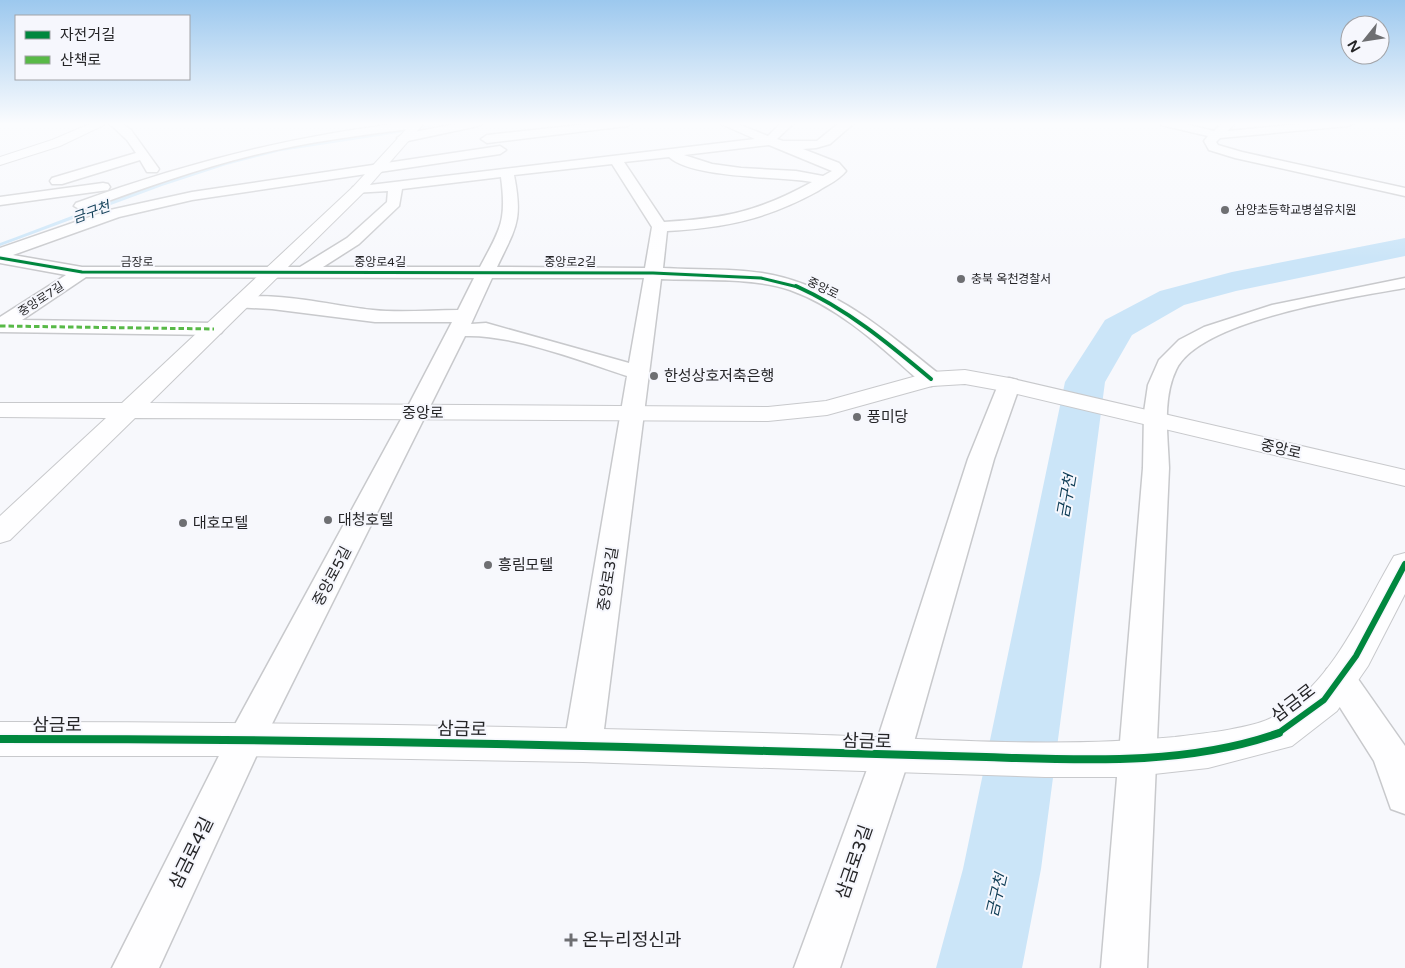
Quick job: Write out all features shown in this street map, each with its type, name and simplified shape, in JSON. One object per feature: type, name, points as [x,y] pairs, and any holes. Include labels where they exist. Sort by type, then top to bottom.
[{"type":"main road","points":[[0,533],[274,272],[358,190],[377,168]]},
{"type":"main road","name":"중앙로","points":[[0,410],[768,414],[828,408],[931,379],[965,377],[1020,388],[1405,478]]},
{"type":"main road","name":"삼금로","points":[[0,739],[246,739],[583,745],[907,756],[1132,759],[1208,751],[1278,734],[1324,700],[1356,656],[1405,564]]},
{"type":"street","points":[[0,201],[102,168]]},
{"type":"street","points":[[150,168],[156,179]]},
{"type":"street","points":[[69,210],[156,179],[196,168]]},
{"type":"street","points":[[1,254],[115,212],[192,196],[376,168]]},
{"type":"street","points":[[358,190],[547,168]]},
{"type":"street","points":[[587,168],[598,177]]},
{"type":"street","points":[[621,168],[660,227],[633,414]]},
{"type":"street","points":[[717,168],[751,173],[785,173],[824,181]]},
{"type":"street","points":[[660,227],[698,224],[752,215],[824,181],[839,170],[836,168]]},
{"type":"street","points":[[1298,168],[1405,192]]},
{"type":"street","points":[[417,412],[510,224],[512,203],[507,173]]},
{"type":"street","points":[[0,201],[156,179]]},
{"type":"street","points":[[614,183],[637,193]]},
{"type":"street","points":[[304,272],[353,241],[394,203],[395,186]]},
{"type":"street","name":"금장로","points":[[1,254],[82,272],[274,272]]},
{"type":"street","name":"중앙로7길","points":[[0,326],[82,272]]},
{"type":"street","name":"중앙로4길","points":[[274,272],[486,272]]},
{"type":"street","name":"중앙로2길","points":[[486,272],[653,273]]},
{"type":"street","name":"중앙로","points":[[653,273],[735,275],[762,278],[796,286],[828,301],[863,323],[931,379]]},
{"type":"street","points":[[1124,968],[1132,759],[1157,421],[1155,397],[1170,360],[1184,344],[1219,328],[1253,317],[1341,295],[1405,283]]},
{"type":"street","points":[[241,303],[272,303],[375,316],[461,323],[584,356],[638,373]]},
{"type":"street","points":[[0,326],[214,329]]},
{"type":"street","name":"삼금로3길","points":[[817,968],[907,756],[981,459],[1020,388]]},
{"type":"street","name":"중앙로5길","points":[[246,739],[417,412]]},
{"type":"street","name":"중앙로3길","points":[[583,745],[633,414]]},
{"type":"street","points":[[1339,679],[1397,757],[1405,796]]},
{"type":"street","name":"삼금로4길","points":[[136,968],[246,739]]},
{"type":"waterway","name":"금구천","points":[[0,245],[160,185],[212,168]]},
{"type":"waterway","name":"금구천","points":[[979,968],[1002,869],[1085,382],[1118,328],[1172,298],[1232,282],[1405,247]]},
{"type":"marked path","points":[[0,326],[214,329]]},
{"type":"cycle path","points":[[0,258],[82,272],[653,273],[761,278],[796,286],[828,301],[863,323],[931,379]]},
{"type":"cycle path","points":[[0,739],[246,739],[583,745],[1045,759],[1127,759],[1208,751],[1278,734],[1324,700],[1356,656],[1405,564]]},
{"type":"place","name":"삼양초등학교병설유치원","points":[[1225,210]]},
{"type":"place","name":"충북 옥천경찰서","points":[[961,279]]},
{"type":"place","name":"한성상호저축은행","points":[[654,376]]},
{"type":"place","name":"풍미당","points":[[857,417]]},
{"type":"place","name":"대청호텔","points":[[328,520]]},
{"type":"place","name":"대호모텔","points":[[183,523]]},
{"type":"place","name":"흥림모텔","points":[[488,565]]},
{"type":"place","name":"온누리정신과","points":[[571,940]]}]
